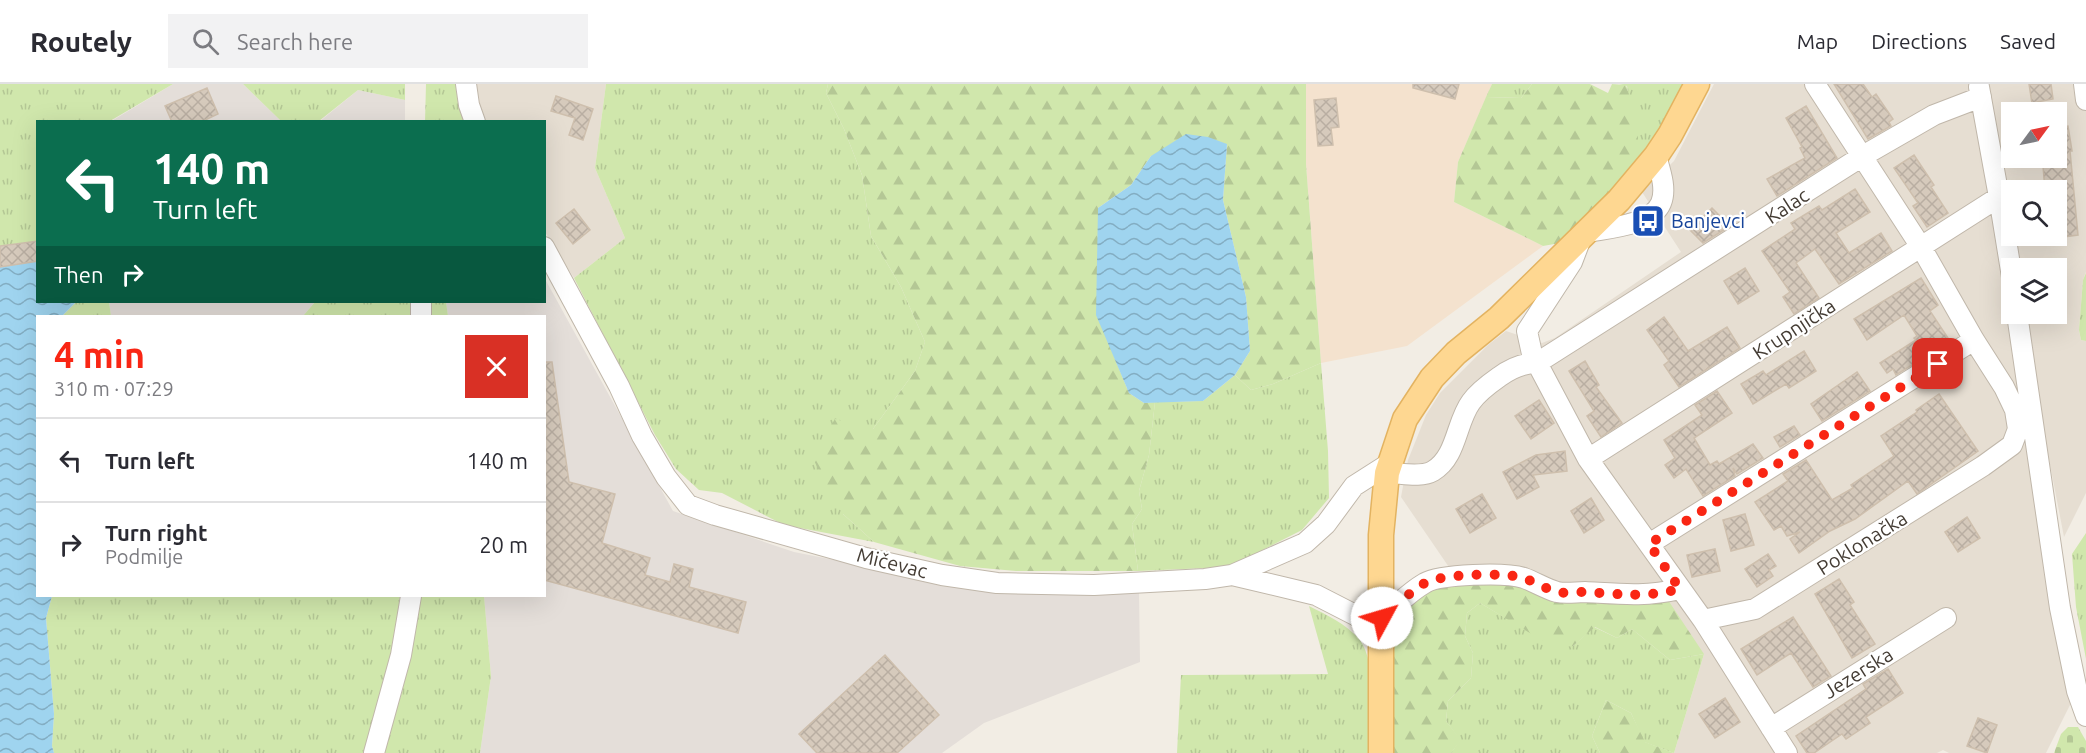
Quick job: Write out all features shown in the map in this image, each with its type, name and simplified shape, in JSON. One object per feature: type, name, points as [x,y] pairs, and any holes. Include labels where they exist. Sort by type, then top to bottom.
[{"type":"main road","points":[[1382,753],[1382,535],[1389,468],[1405,419],[1432,378],[1456,353],[1499,318],[1619,200],[1656,156],[1697,84]]},
{"type":"street","points":[[466,84],[474,120]]},
{"type":"street","points":[[1649,544],[1974,340],[1921,248],[1815,84]]},
{"type":"street","points":[[2084,84],[2086,100]]},
{"type":"street","points":[[1979,90],[2009,258]]},
{"type":"street","name":"Kalac","points":[[1389,468],[1421,474],[1433,471],[1448,456],[1470,403],[1488,385],[1509,370],[1522,364],[1535,363],[1861,157],[1979,90]]},
{"type":"street","points":[[1656,156],[1664,188],[1662,202],[1655,211],[1625,226],[1584,236],[1572,262],[1527,331],[1535,363],[1588,459],[1703,620],[1787,753]]},
{"type":"street","name":"Krupnjička","points":[[1588,459],[1999,197]]},
{"type":"street","name":"Mičevac","points":[[546,251],[609,366],[642,436],[666,477],[688,505],[715,515],[866,558],[942,575],[997,583],[1094,585],[1205,579],[1232,575],[1316,595],[1382,627]]},
{"type":"street","points":[[2019,324],[2060,608],[2077,691],[2086,716]]},
{"type":"street","name":"Poklonačka","points":[[1703,620],[1755,609],[1905,516],[2012,445],[2018,429],[2015,410],[2004,387],[1974,340]]},
{"type":"street","points":[[1232,575],[1305,543],[1326,524],[1354,486],[1389,468]]},
{"type":"street","points":[[1382,627],[1424,584],[1438,578],[1506,575],[1522,578],[1559,592],[1628,596],[1655,595],[1680,589]]},
{"type":"street","points":[[374,753],[401,655],[411,597]]},
{"type":"street","name":"Jezerska","points":[[1771,728],[1946,618]]},
{"type":"shaded area","points":[[173,84],[243,84],[280,120],[113,120]]},
{"type":"shaded area","points":[[470,84],[606,84],[595,168],[625,238],[574,278],[546,234],[546,120],[482,120]]},
{"type":"shaded area","points":[[1306,84],[1492,84],[1458,162],[1454,202],[1543,246],[1407,346],[1321,363],[1306,164]]},
{"type":"shaded area","points":[[1714,84],[2086,84],[2086,272],[2083,280],[2079,330],[2081,340],[2086,341],[2086,493],[2064,537],[2023,324],[2067,324],[2067,258],[2001,258],[2001,324],[2014,324],[2077,691],[2046,753],[1949,753],[1943,750],[1937,753],[1674,753],[1704,654],[1455,576],[1401,497],[1408,460],[1426,415],[1440,393],[1488,345],[1506,331],[1542,343],[1555,338],[1681,252],[1642,192],[1674,161]]},
{"type":"shaded area","points":[[358,90],[405,100],[405,120],[321,120]]},
{"type":"shaded area","points":[[546,281],[673,511],[794,552],[1006,594],[1139,593],[1140,662],[984,723],[942,753],[480,753],[491,676],[484,597],[546,597],[546,315],[448,315],[446,303],[546,303]]},
{"type":"shaded area","points":[[109,303],[314,303],[304,315],[111,315]]},
{"type":"green space","points":[[0,84],[173,84],[112,120],[36,120],[36,241],[0,246]]},
{"type":"green space","points":[[243,84],[405,84],[405,100],[358,90],[320,120],[280,120]]},
{"type":"green space","points":[[426,84],[456,84],[464,120],[425,120]]},
{"type":"green space","points":[[606,84],[828,84],[826,93],[844,129],[862,175],[871,236],[901,287],[925,342],[915,371],[873,429],[843,514],[874,542],[784,525],[722,493],[699,490],[676,469],[655,435],[574,278],[625,238],[595,168]]},
{"type":"green space","points":[[828,84],[1306,84],[1306,164],[1321,363],[1273,384],[1251,390],[1235,375],[1250,351],[1246,297],[1223,200],[1227,144],[1151,156],[1131,185],[1098,208],[1115,359],[1129,393],[1144,403],[1155,402],[1149,455],[1139,491],[1142,509],[1132,524],[1138,571],[1016,571],[960,566],[874,542],[843,514],[812,456],[835,419],[873,429],[915,371],[925,342],[901,287],[871,236],[862,175],[844,129],[826,93]]},
{"type":"green space","points":[[1492,84],[1532,84],[1521,98],[1486,97]]},
{"type":"green space","points":[[1532,84],[1590,84],[1608,93],[1612,84],[1626,85],[1638,124],[1638,166],[1560,243],[1543,246],[1454,202],[1458,162],[1486,97],[1521,98]]},
{"type":"green space","points":[[1619,84],[1686,84],[1665,129],[1638,166],[1627,86]]},
{"type":"green space","points":[[2086,273],[2086,341],[2081,340],[2079,330],[2083,280]]},
{"type":"green space","points":[[75,303],[109,303],[111,315],[63,315]]},
{"type":"green space","points":[[314,303],[411,303],[410,315],[304,315]]},
{"type":"green space","points":[[428,303],[446,303],[448,315],[428,315]]},
{"type":"green space","points":[[1321,363],[1329,498],[1302,530],[1229,567],[1138,571],[1132,524],[1142,509],[1139,491],[1149,455],[1155,402],[1203,401],[1235,375],[1251,390],[1273,384]]},
{"type":"green space","points":[[2086,533],[2086,659],[2076,607],[2072,554]]},
{"type":"green space","points":[[1489,582],[1668,600],[1704,654],[1670,660],[1632,629],[1617,638],[1595,627],[1573,646],[1555,648],[1480,603],[1467,613],[1465,636],[1473,653],[1471,678],[1448,701],[1446,721],[1461,740],[1451,753],[1389,753],[1389,633],[1401,612],[1438,585]]},
{"type":"green space","points":[[52,597],[400,597],[394,645],[364,753],[54,753],[52,746],[54,714],[46,618]]},
{"type":"green space","points":[[418,597],[484,597],[491,676],[480,753],[383,753],[402,692]]},
{"type":"green space","points":[[1480,603],[1504,617],[1573,646],[1594,627],[1617,638],[1632,629],[1670,660],[1704,654],[1674,753],[1644,742],[1631,713],[1606,700],[1592,736],[1600,753],[1451,753],[1460,740],[1446,721],[1448,701],[1471,678],[1473,653],[1465,636],[1467,613]]},
{"type":"green space","points":[[1309,606],[1348,629],[1359,639],[1365,649],[1369,662],[1372,694],[1371,753],[1177,753],[1181,675],[1328,674]]},
{"type":"green space","points":[[1606,700],[1631,713],[1645,742],[1674,753],[1600,753],[1592,736]]},
{"type":"green space","points":[[2068,727],[2078,727],[2086,741],[2086,753],[2054,753],[2061,734]]},
{"type":"water","points":[[1186,134],[1208,137],[1227,144],[1223,200],[1246,297],[1250,351],[1235,375],[1203,401],[1144,403],[1129,393],[1096,315],[1098,208],[1131,185],[1151,156]]},
{"type":"water","points":[[36,261],[36,303],[75,303],[63,315],[36,315],[36,597],[52,597],[46,618],[54,714],[52,746],[54,753],[0,753],[0,267]]},
{"type":"building","points":[[1413,84],[1459,84],[1455,99],[1413,88]]},
{"type":"building","points":[[1834,84],[1863,84],[1872,97],[1876,94],[1893,119],[1889,122],[1891,126],[1868,139]]},
{"type":"building","points":[[2029,84],[2051,84],[2053,99],[2032,102]]},
{"type":"building","points":[[207,88],[218,114],[205,120],[171,120],[165,106]]},
{"type":"building","points":[[556,96],[593,109],[583,140],[569,135],[575,118],[551,111]]},
{"type":"building","points":[[1336,98],[1339,127],[1331,128],[1333,145],[1318,146],[1314,100]]},
{"type":"building","points":[[1806,106],[1837,158],[1777,196],[1767,179],[1805,158],[1800,148],[1802,147],[1786,118]]},
{"type":"building","points":[[2067,126],[2072,151],[2070,151],[2078,235],[2067,236],[2067,180],[2044,180],[2043,168],[2067,168]]},
{"type":"building","points":[[1914,155],[1934,185],[1931,187],[1948,213],[1927,227],[1913,206],[1918,203],[1894,168]]},
{"type":"building","points":[[1855,189],[1870,212],[1836,233],[1849,253],[1881,233],[1892,251],[1839,284],[1815,249],[1796,263],[1819,298],[1794,314],[1783,297],[1790,292],[1762,251],[1795,229],[1791,223],[1819,206],[1822,210]]},
{"type":"building","points":[[1712,208],[1730,226],[1703,243],[1690,230]]},
{"type":"building","points":[[574,209],[590,230],[573,244],[556,223]]},
{"type":"building","points":[[36,241],[36,261],[0,267],[0,246]]},
{"type":"building","points":[[1745,268],[1759,291],[1738,304],[1724,281]]},
{"type":"building","points":[[1921,278],[1938,305],[1930,311],[1950,341],[1896,375],[1893,369],[1887,373],[1880,363],[1916,340],[1914,338],[1917,336],[1904,315],[1867,340],[1854,319]]},
{"type":"building","points":[[1664,317],[1688,351],[1727,327],[1740,348],[1679,387],[1664,365],[1669,361],[1647,330]]},
{"type":"building","points":[[1804,351],[1816,371],[1789,388],[1786,384],[1753,404],[1741,384],[1763,371],[1766,375]]},
{"type":"building","points":[[1585,361],[1599,385],[1596,387],[1622,423],[1601,437],[1587,416],[1594,411],[1569,371]]},
{"type":"building","points":[[546,362],[552,362],[569,482],[615,494],[602,543],[650,558],[645,575],[670,582],[674,564],[693,569],[689,587],[746,602],[738,633],[546,581]]},
{"type":"building","points":[[1857,372],[1870,391],[1822,421],[1811,404]]},
{"type":"building","points":[[1717,391],[1732,413],[1694,438],[1710,465],[1717,461],[1719,464],[1753,444],[1763,458],[1737,474],[1733,468],[1735,476],[1703,496],[1686,469],[1674,478],[1665,465],[1675,458],[1664,440],[1702,415],[1695,405]]},
{"type":"building","points":[[1939,394],[1978,451],[1917,494],[1908,481],[1855,519],[1830,531],[1799,553],[1790,539],[1800,532],[1787,536],[1781,526],[1774,530],[1755,502],[1788,481],[1783,474],[1806,460],[1832,500],[1853,488],[1851,485],[1894,456],[1881,436]]},
{"type":"building","points":[[1539,400],[1554,423],[1531,439],[1515,416]]},
{"type":"building","points":[[1794,426],[1800,435],[1780,447],[1774,437]]},
{"type":"building","points":[[1565,451],[1567,471],[1533,475],[1539,487],[1517,499],[1503,472],[1536,455]]},
{"type":"building","points":[[1482,494],[1496,518],[1470,533],[1456,509]]},
{"type":"building","points":[[1591,498],[1604,520],[1584,533],[1571,511]]},
{"type":"building","points":[[1745,514],[1754,545],[1731,551],[1723,520]]},
{"type":"building","points":[[1967,517],[1980,538],[1958,552],[1945,532]]},
{"type":"building","points":[[1715,549],[1720,571],[1692,577],[1687,555]]},
{"type":"building","points":[[1768,554],[1776,566],[1769,570],[1773,576],[1757,587],[1745,569]]},
{"type":"building","points":[[1839,579],[1854,602],[1850,605],[1875,644],[1852,658],[1815,594]]},
{"type":"building","points":[[1793,617],[1831,676],[1813,687],[1791,653],[1757,675],[1741,649]]},
{"type":"building","points":[[885,655],[939,715],[897,753],[817,753],[799,734]]},
{"type":"building","points":[[1888,669],[1903,693],[1866,717],[1870,723],[1846,739],[1842,734],[1814,753],[1807,753],[1796,736],[1866,689],[1863,684]]},
{"type":"building","points":[[1725,698],[1740,722],[1715,738],[1699,714]]},
{"type":"building","points":[[1978,718],[1997,725],[1987,753],[1967,746]]},
{"type":"place","name":"Banjevci","points":[[1648,221]]},
{"type":"route","points":[[1382,618],[1424,584],[1438,578],[1455,576],[1506,575],[1522,578],[1559,592],[1628,596],[1655,595],[1680,589],[1649,544],[1938,364]]}]
